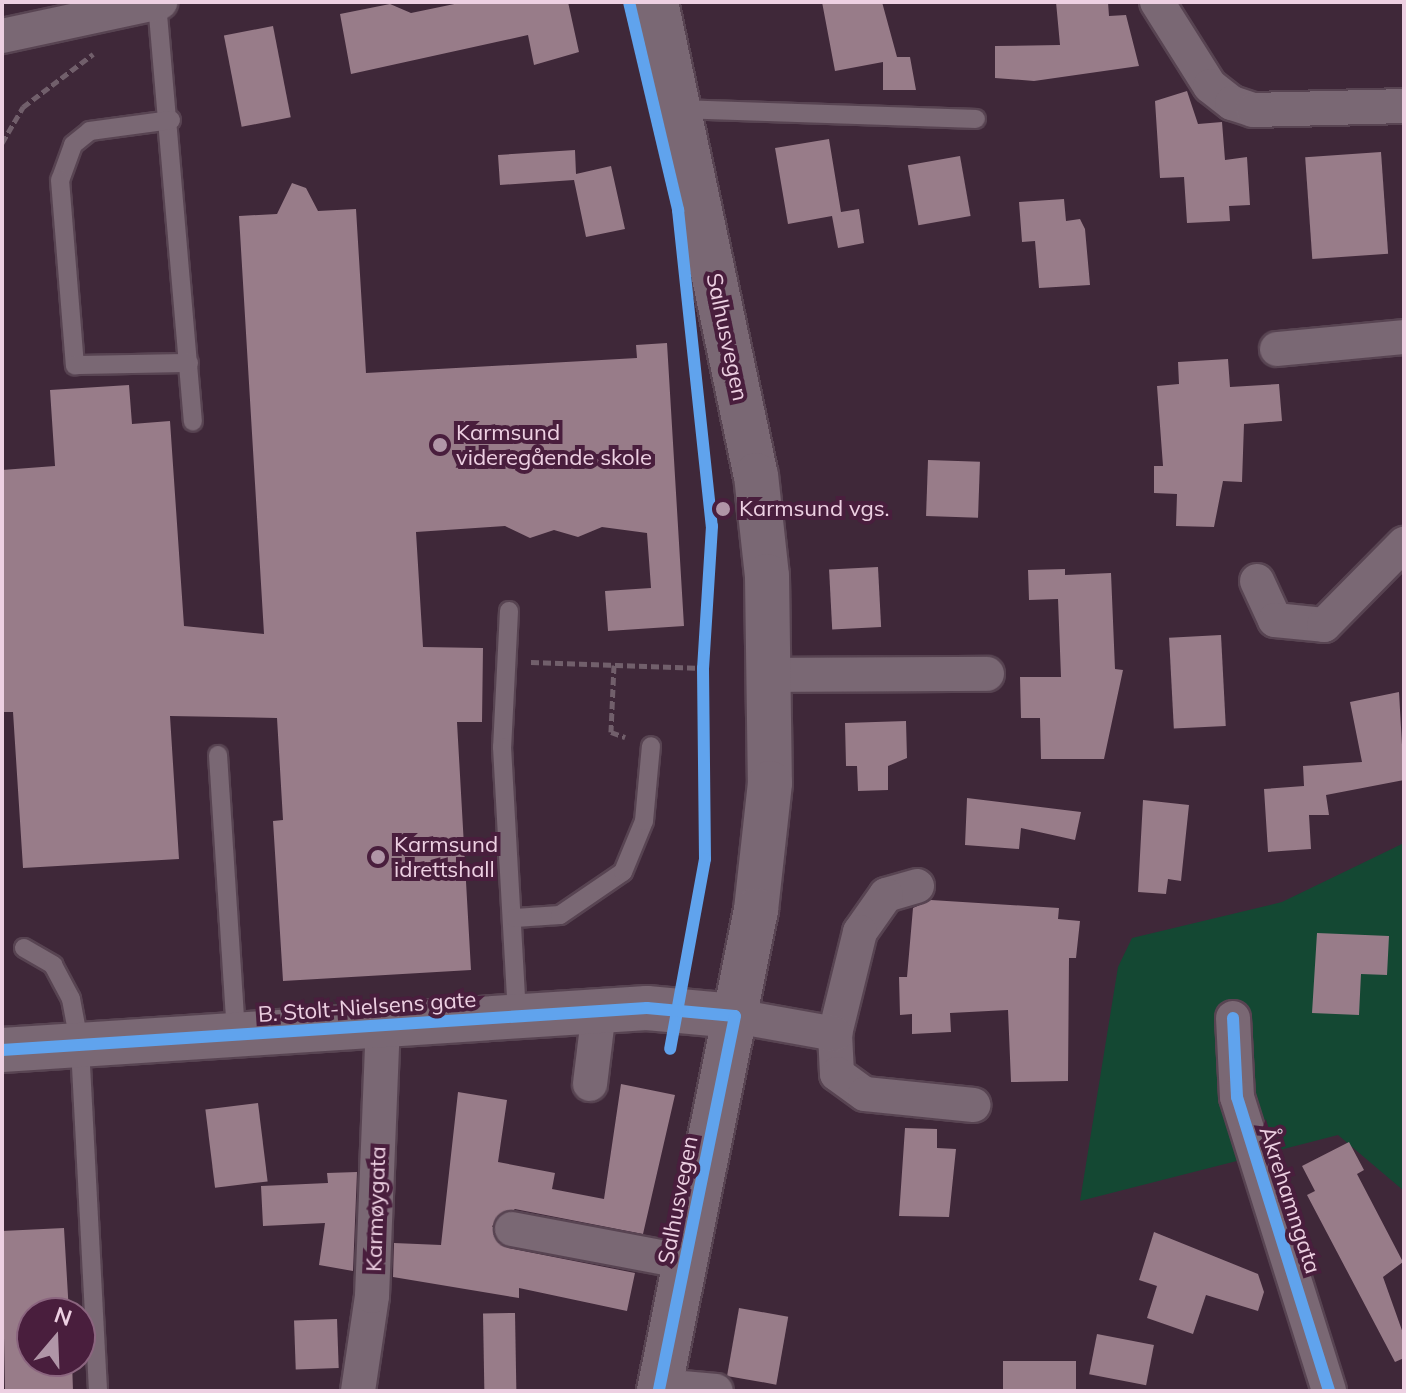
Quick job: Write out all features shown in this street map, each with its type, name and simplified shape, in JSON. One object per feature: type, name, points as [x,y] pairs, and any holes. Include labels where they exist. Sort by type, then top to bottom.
[{"type":"main road","name":"Salhusvegen","points":[[656,2],[756,475],[770,675],[768,840],[660,1389]]},
{"type":"main road","name":"B. Stolt-Nielsens gate","points":[[2,1050],[679,1007],[735,1016]]},
{"type":"street","points":[[2,36],[159,2]]},
{"type":"street","points":[[1157,2],[1210,86],[1253,110],[1399,113]]},
{"type":"street","points":[[1277,349],[1404,337]]},
{"type":"street","points":[[1257,581],[1275,620],[1324,625],[1404,544]]},
{"type":"street","points":[[770,675],[987,674]]},
{"type":"street","points":[[917,886],[886,895],[873,908],[851,957],[833,1057],[848,1087],[973,1105]]},
{"type":"street","points":[[590,1084],[599,1011]]},
{"type":"street","points":[[735,1016],[835,1034]]},
{"type":"street","name":"Åkrehamngata","points":[[1233,1018],[1242,1117],[1329,1391]]},
{"type":"street","name":"Karmøygata","points":[[358,1391],[372,1296],[383,1026]]},
{"type":"street","points":[[512,1229],[686,1262]]},
{"type":"street","name":"Salhusvegen","points":[[660,1389],[716,1391]]},
{"type":"lane","points":[[159,2],[171,120],[193,421]]},
{"type":"lane","points":[[678,109],[976,119]]},
{"type":"lane","points":[[171,120],[90,131],[73,145],[60,180],[75,365],[189,363]]},
{"type":"lane","points":[[509,611],[502,747],[515,918],[517,1016]]},
{"type":"lane","points":[[515,918],[573,910],[623,872],[644,821],[651,746]]},
{"type":"lane","points":[[218,755],[236,1036]]},
{"type":"lane","points":[[24,948],[53,965],[71,999],[80,1047],[98,1391]]},
{"type":"path","points":[[2,143],[23,107],[120,31],[122,10]]},
{"type":"path","points":[[506,661],[614,665],[703,661],[703,683]]},
{"type":"path","points":[[614,665],[611,732],[651,746]]},
{"type":"green space","points":[[1404,843],[1404,1191],[1338,1135],[1080,1201],[1118,967],[1132,938],[1282,902]]},
{"type":"building","points":[[464,2],[568,2],[579,52],[534,65],[528,35],[351,74],[340,14],[390,4],[411,13]]},
{"type":"building","points":[[822,2],[882,2],[897,57],[910,57],[916,90],[883,90],[883,62],[835,71]]},
{"type":"building","points":[[1056,2],[1108,2],[1109,16],[1126,15],[1139,66],[1034,81],[995,78],[995,46],[1060,45]]},
{"type":"building","points":[[273,26],[291,117],[242,127],[224,36]]},
{"type":"building","points":[[1187,91],[1198,124],[1222,122],[1225,160],[1247,157],[1250,205],[1229,206],[1230,221],[1187,223],[1184,177],[1160,178],[1155,101]]},
{"type":"building","points":[[829,139],[841,212],[859,209],[864,243],[838,248],[832,216],[788,224],[775,148]]},
{"type":"building","points":[[575,150],[576,174],[611,166],[625,229],[586,237],[574,180],[500,185],[498,155]]},
{"type":"building","points":[[1381,152],[1388,254],[1312,259],[1305,157]]},
{"type":"building","points":[[960,156],[971,216],[918,225],[908,165]]},
{"type":"building","points":[[292,183],[306,188],[318,211],[356,209],[366,373],[637,358],[636,345],[667,343],[684,626],[608,631],[605,591],[651,588],[647,533],[602,527],[578,537],[554,530],[530,538],[505,526],[416,532],[423,647],[483,648],[482,722],[457,722],[471,970],[283,981],[273,821],[283,820],[277,718],[170,716],[179,859],[23,868],[13,712],[2,712],[2,470],[55,466],[50,390],[129,385],[132,424],[170,421],[184,626],[264,634],[239,216],[277,214]]},
{"type":"building","points":[[1064,199],[1066,221],[1080,219],[1085,229],[1090,285],[1039,288],[1035,241],[1022,242],[1019,202]]},
{"type":"building","points":[[1228,359],[1230,387],[1279,384],[1282,421],[1244,424],[1242,482],[1223,481],[1214,527],[1176,526],[1177,494],[1154,493],[1154,466],[1163,466],[1157,386],[1179,384],[1178,362]]},
{"type":"building","points":[[928,460],[980,462],[978,518],[926,516]]},
{"type":"building","points":[[878,567],[881,627],[832,629],[829,570]]},
{"type":"building","points":[[1065,569],[1065,575],[1111,573],[1115,669],[1123,670],[1104,759],[1041,759],[1040,718],[1021,718],[1020,677],[1061,677],[1058,599],[1029,600],[1028,570]]},
{"type":"building","points":[[1221,635],[1226,726],[1174,729],[1169,638]]},
{"type":"building","points":[[1399,692],[1404,780],[1326,795],[1329,815],[1309,815],[1311,849],[1268,852],[1264,789],[1304,786],[1303,766],[1362,762],[1350,702]]},
{"type":"building","points":[[906,721],[907,758],[888,766],[888,790],[858,791],[857,766],[846,766],[845,723]]},
{"type":"building","points":[[967,798],[1081,812],[1075,840],[1021,828],[1019,849],[965,845]]},
{"type":"building","points":[[1143,800],[1189,805],[1181,881],[1168,879],[1166,894],[1138,892]]},
{"type":"building","points":[[931,900],[1059,908],[1058,919],[1080,921],[1076,958],[1069,958],[1068,1081],[1011,1082],[1008,1010],[950,1013],[951,1032],[912,1034],[912,1014],[900,1015],[899,977],[907,977],[913,908]]},
{"type":"building","points":[[1317,933],[1389,936],[1387,975],[1361,974],[1359,1015],[1312,1013]]},
{"type":"building","points":[[621,1084],[675,1095],[643,1234],[515,1209],[492,1226],[508,1248],[635,1273],[627,1311],[519,1288],[519,1298],[393,1277],[394,1243],[441,1245],[458,1092],[507,1100],[498,1162],[555,1173],[552,1189],[604,1199]]},
{"type":"building","points":[[258,1103],[268,1181],[215,1188],[205,1109]]},
{"type":"building","points":[[905,1128],[937,1129],[937,1148],[956,1149],[949,1217],[899,1216]]},
{"type":"building","points":[[1349,1142],[1364,1170],[1357,1174],[1403,1262],[1383,1277],[1404,1336],[1404,1358],[1395,1362],[1307,1195],[1315,1191],[1302,1166]]},
{"type":"building","points":[[357,1172],[353,1271],[319,1265],[325,1223],[263,1226],[261,1186],[328,1183],[327,1173]]},
{"type":"building","points":[[64,1228],[68,1297],[16,1297],[16,1377],[73,1377],[73,1391],[5,1391],[2,1231]]},
{"type":"building","points":[[1154,1232],[1258,1274],[1264,1292],[1258,1311],[1206,1295],[1193,1334],[1147,1318],[1157,1286],[1139,1280]]},
{"type":"building","points":[[739,1308],[788,1317],[776,1385],[727,1376]]},
{"type":"building","points":[[515,1313],[516,1391],[484,1391],[483,1314]]},
{"type":"building","points":[[337,1319],[339,1368],[296,1369],[294,1321]]},
{"type":"building","points":[[1097,1334],[1154,1345],[1146,1385],[1089,1374]]},
{"type":"building","points":[[1003,1361],[1076,1361],[1076,1391],[1003,1391]]},
{"type":"cycle path","points":[[629,2],[678,210],[712,526],[703,668],[705,859],[670,1049]]},
{"type":"cycle path","points":[[2,1050],[647,1008],[735,1016],[659,1391]]},
{"type":"cycle path","points":[[1233,1018],[1237,1097],[1329,1391]]},
{"type":"place","name":"Karmsund videregående skole","points":[[440,445]]},
{"type":"place","name":"Karmsund vgs.","points":[[723,509]]},
{"type":"place","name":"Karmsund idrettshall","points":[[378,857]]}]
